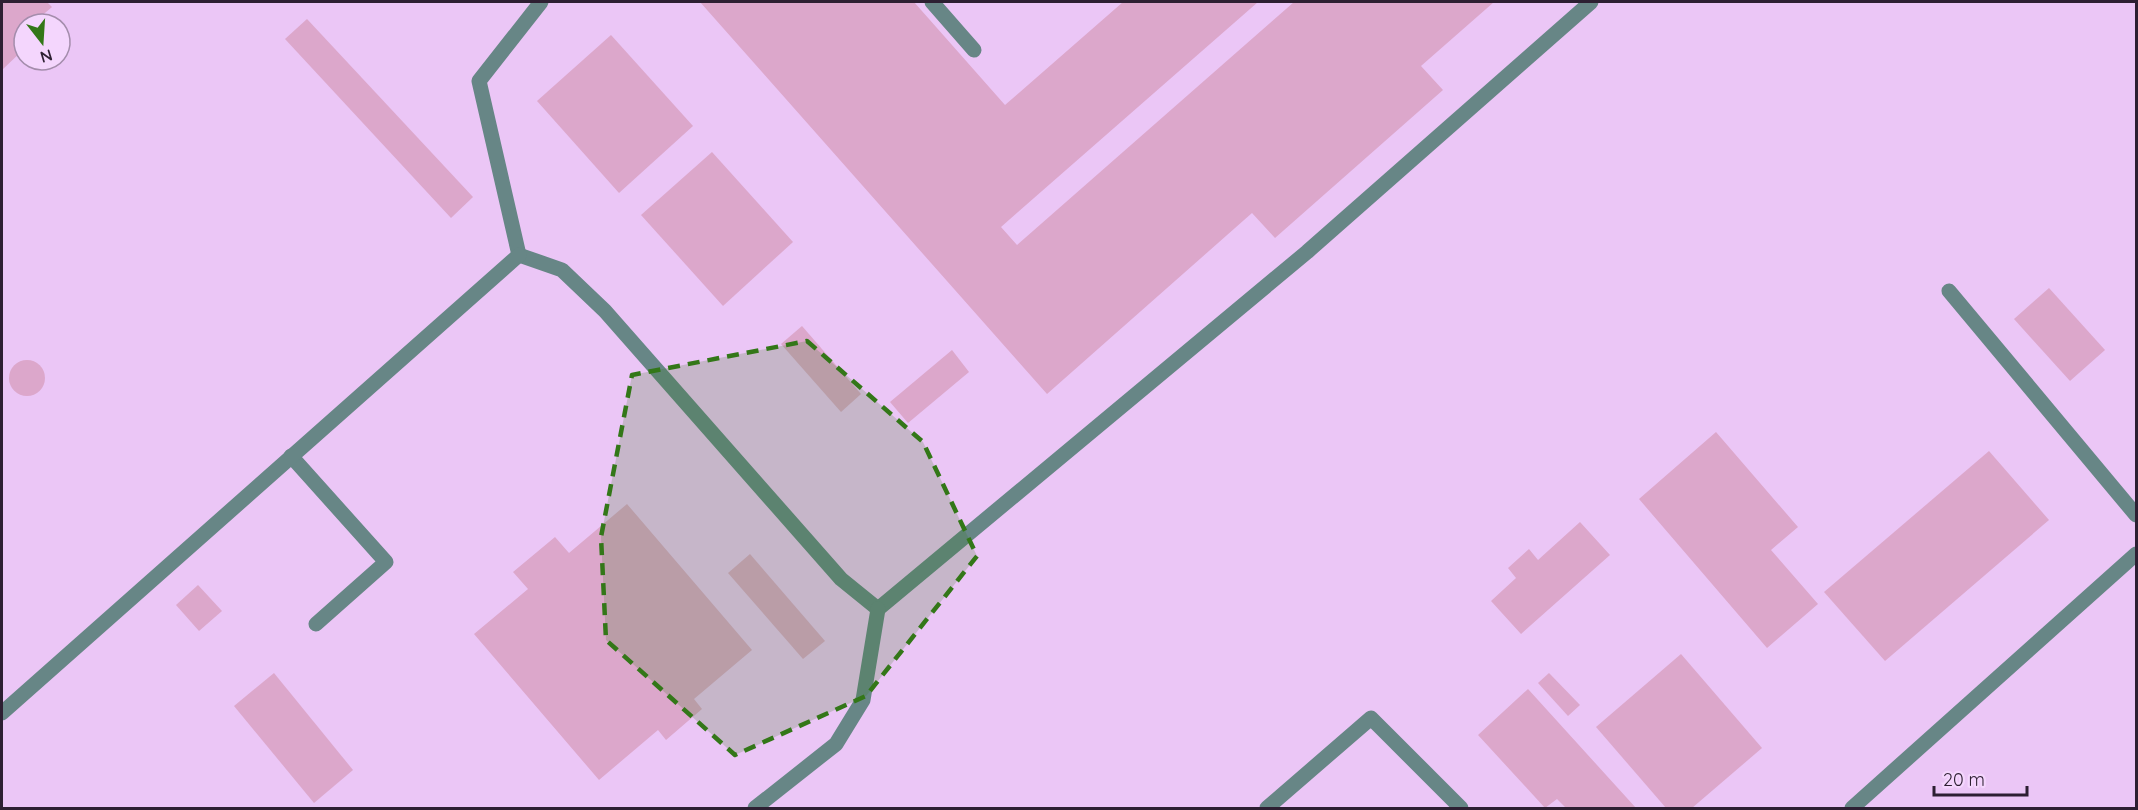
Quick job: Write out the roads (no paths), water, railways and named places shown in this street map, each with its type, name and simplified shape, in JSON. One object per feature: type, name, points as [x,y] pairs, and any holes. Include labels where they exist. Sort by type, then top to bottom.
[{"type":"street","points":[[519,255],[479,81],[541,2]]},
{"type":"street","points":[[932,2],[974,50]]},
{"type":"street","points":[[755,808],[836,744],[863,700],[878,609],[1307,252],[1591,2]]},
{"type":"street","points":[[2,713],[519,255]]},
{"type":"street","points":[[519,255],[561,270],[605,311],[841,579],[878,609]]},
{"type":"street","points":[[1949,291],[2136,515]]},
{"type":"street","points":[[291,456],[386,562],[316,624]]},
{"type":"street","points":[[1852,808],[2136,554]]},
{"type":"street","points":[[1267,808],[1371,718],[1461,808]]}]
